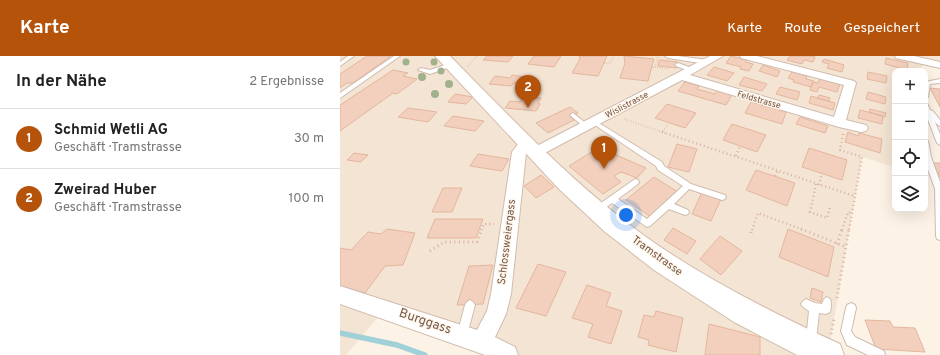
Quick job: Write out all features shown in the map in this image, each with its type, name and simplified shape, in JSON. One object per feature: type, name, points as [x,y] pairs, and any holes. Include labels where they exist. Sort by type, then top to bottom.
[{"type":"main road","name":"Tramstrasse","points":[[444,68],[531,147],[604,204],[660,259],[697,284],[823,348]]},
{"type":"street","name":"Wislistrasse","points":[[531,147],[590,124],[610,114],[679,71],[692,70],[718,56]]},
{"type":"street","points":[[745,56],[854,84],[842,124]]},
{"type":"street","points":[[900,56],[921,58],[940,65]]},
{"type":"street","name":"Feldstrasse","points":[[679,71],[842,124],[861,128]]},
{"type":"street","name":"Schlossweiergass","points":[[482,342],[496,314],[501,294],[519,152],[531,147]]},
{"type":"street","name":"Burggass","points":[[340,295],[462,334],[482,342],[507,355]]},
{"type":"lane","points":[[340,64],[351,56]]},
{"type":"lane","points":[[340,96],[399,56]]},
{"type":"lane","points":[[668,56],[706,62]]},
{"type":"lane","points":[[421,70],[444,68]]},
{"type":"lane","points":[[928,83],[940,81]]},
{"type":"lane","points":[[928,108],[940,124]]},
{"type":"lane","points":[[928,112],[940,143]]},
{"type":"lane","points":[[573,115],[659,164],[661,168],[688,186],[722,198]]},
{"type":"lane","points":[[928,160],[939,189],[940,236]]},
{"type":"lane","points":[[634,182],[604,204],[648,224],[688,186]]},
{"type":"lane","points":[[667,205],[685,212]]},
{"type":"lane","points":[[823,348],[810,333],[810,306],[826,309],[832,304]]},
{"type":"lane","points":[[462,334],[470,305]]},
{"type":"lane","points":[[851,308],[846,331],[851,341],[880,355]]},
{"type":"path","points":[[444,68],[477,56]]},
{"type":"path","points":[[604,63],[610,63],[614,56]]},
{"type":"path","points":[[652,67],[655,67],[658,56]]},
{"type":"path","points":[[610,114],[854,196]]},
{"type":"path","points":[[663,131],[670,123]]},
{"type":"path","points":[[832,304],[846,247],[862,157],[840,150],[842,124]]},
{"type":"path","points":[[736,156],[740,146]]},
{"type":"path","points":[[775,176],[778,171]]},
{"type":"path","points":[[822,173],[810,212],[827,218],[830,207]]},
{"type":"path","points":[[837,244],[848,212],[851,213]]},
{"type":"path","points":[[750,233],[758,213],[846,247]]},
{"type":"path","points":[[430,251],[444,242],[478,242],[484,224],[490,224]]},
{"type":"path","points":[[823,348],[835,313]]},
{"type":"shaded area","points":[[340,56],[940,56],[940,65],[923,61],[922,68],[892,68],[892,166],[862,157],[830,342],[809,355],[507,355],[385,309],[346,355],[340,355]]},
{"type":"building","points":[[367,56],[391,56],[353,83],[347,83],[340,88],[340,74]]},
{"type":"building","points":[[487,56],[513,56],[508,62],[483,60]]},
{"type":"building","points":[[534,56],[561,56],[554,67],[528,64]]},
{"type":"building","points":[[579,56],[607,56],[598,76],[572,73],[580,59]]},
{"type":"building","points":[[624,56],[654,59],[648,81],[620,78],[625,63]]},
{"type":"building","points":[[731,56],[747,60],[745,62],[753,64],[749,71],[726,63]]},
{"type":"building","points":[[790,56],[815,57],[813,62],[804,60],[802,64],[787,60]]},
{"type":"building","points":[[886,58],[908,63],[907,68],[900,68],[885,64]]},
{"type":"building","points":[[824,59],[844,65],[842,72],[827,68],[829,64],[822,62]]},
{"type":"building","points":[[659,60],[678,62],[677,68],[658,66]]},
{"type":"building","points":[[763,65],[780,71],[777,77],[759,71]]},
{"type":"building","points":[[714,67],[734,73],[727,81],[707,75]]},
{"type":"building","points":[[393,70],[408,73],[403,76],[417,79],[397,94],[393,93],[340,131],[340,105]]},
{"type":"building","points":[[792,72],[807,76],[806,79],[814,81],[811,87],[793,82],[794,80],[788,78]]},
{"type":"building","points":[[868,72],[887,76],[886,83],[867,79]]},
{"type":"building","points":[[512,75],[525,77],[520,84],[514,83],[511,86],[489,84],[495,76],[510,78]]},
{"type":"building","points":[[744,77],[767,84],[762,91],[739,85]]},
{"type":"building","points":[[820,79],[840,84],[837,92],[819,87],[817,92],[810,90],[813,82],[818,83]]},
{"type":"building","points":[[685,82],[699,86],[697,89],[715,94],[717,91],[732,95],[726,105],[678,91]]},
{"type":"building","points":[[780,87],[800,92],[797,100],[776,94]]},
{"type":"building","points":[[930,88],[940,89],[940,107]]},
{"type":"building","points":[[868,92],[886,97],[885,104],[866,99]]},
{"type":"building","points":[[455,94],[473,97],[466,104],[448,102]]},
{"type":"building","points":[[819,95],[830,98],[829,101],[817,98]]},
{"type":"building","points":[[811,96],[835,103],[833,110],[809,103]]},
{"type":"building","points":[[523,97],[541,98],[538,103],[540,104],[536,111],[505,108],[510,101],[520,102]]},
{"type":"building","points":[[751,102],[786,112],[782,124],[745,113]]},
{"type":"building","points":[[667,104],[696,113],[685,128],[655,118]]},
{"type":"building","points":[[570,107],[578,113],[570,117],[574,120],[548,133],[536,123]]},
{"type":"building","points":[[408,108],[437,112],[428,122],[398,117]]},
{"type":"building","points":[[870,109],[886,113],[885,117],[869,112]]},
{"type":"building","points":[[860,110],[883,116],[882,124],[858,118]]},
{"type":"building","points":[[453,116],[484,121],[475,131],[444,126]]},
{"type":"building","points":[[800,117],[828,126],[825,133],[796,124]]},
{"type":"building","points":[[732,124],[766,135],[757,152],[723,140]]},
{"type":"building","points":[[848,132],[858,136],[859,133],[882,139],[880,153],[845,142]]},
{"type":"building","points":[[677,144],[697,149],[689,172],[668,167]]},
{"type":"building","points":[[809,148],[847,160],[842,180],[802,167]]},
{"type":"building","points":[[593,151],[603,160],[614,154],[646,168],[637,178],[621,172],[614,176],[621,182],[603,194],[569,166]]},
{"type":"building","points":[[354,153],[368,155],[361,162],[347,160]]},
{"type":"building","points":[[478,154],[509,159],[502,171],[470,166]]},
{"type":"building","points":[[933,163],[940,163],[940,177]]},
{"type":"building","points":[[756,170],[795,183],[787,206],[746,190]]},
{"type":"building","points":[[541,175],[554,187],[536,198],[524,186]]},
{"type":"building","points":[[654,177],[678,192],[651,217],[626,200]]},
{"type":"building","points":[[443,188],[462,188],[452,212],[432,212]]},
{"type":"building","points":[[702,192],[721,199],[711,221],[692,214]]},
{"type":"building","points":[[435,219],[483,219],[476,238],[427,238]]},
{"type":"building","points":[[673,228],[696,241],[687,254],[664,240]]},
{"type":"building","points":[[387,229],[415,233],[403,265],[385,266],[365,293],[340,286],[340,248],[351,250],[368,232],[381,234]]},
{"type":"building","points":[[788,229],[834,247],[828,277],[779,257]]},
{"type":"building","points":[[720,236],[742,251],[721,275],[700,259]]},
{"type":"building","points":[[538,264],[566,272],[546,316],[516,308]]},
{"type":"building","points":[[493,265],[483,304],[457,305],[469,266]]},
{"type":"building","points":[[587,285],[611,293],[606,306],[622,311],[611,344],[588,337],[593,324],[572,318]]},
{"type":"building","points":[[812,288],[823,292],[821,302],[810,298]]},
{"type":"building","points":[[656,311],[683,318],[676,352],[648,345],[649,340],[638,337],[644,315],[654,317]]},
{"type":"building","points":[[865,320],[890,321],[893,327],[915,328],[925,352],[876,349]]},
{"type":"building","points":[[709,324],[760,337],[760,355],[705,355]]},
{"type":"waterway","points":[[340,333],[397,345],[425,355]]},
{"type":"place","name":"Zweirad Huber","points":[[528,108]]},
{"type":"place","name":"Schmid Wetli AG","points":[[604,169]]}]
